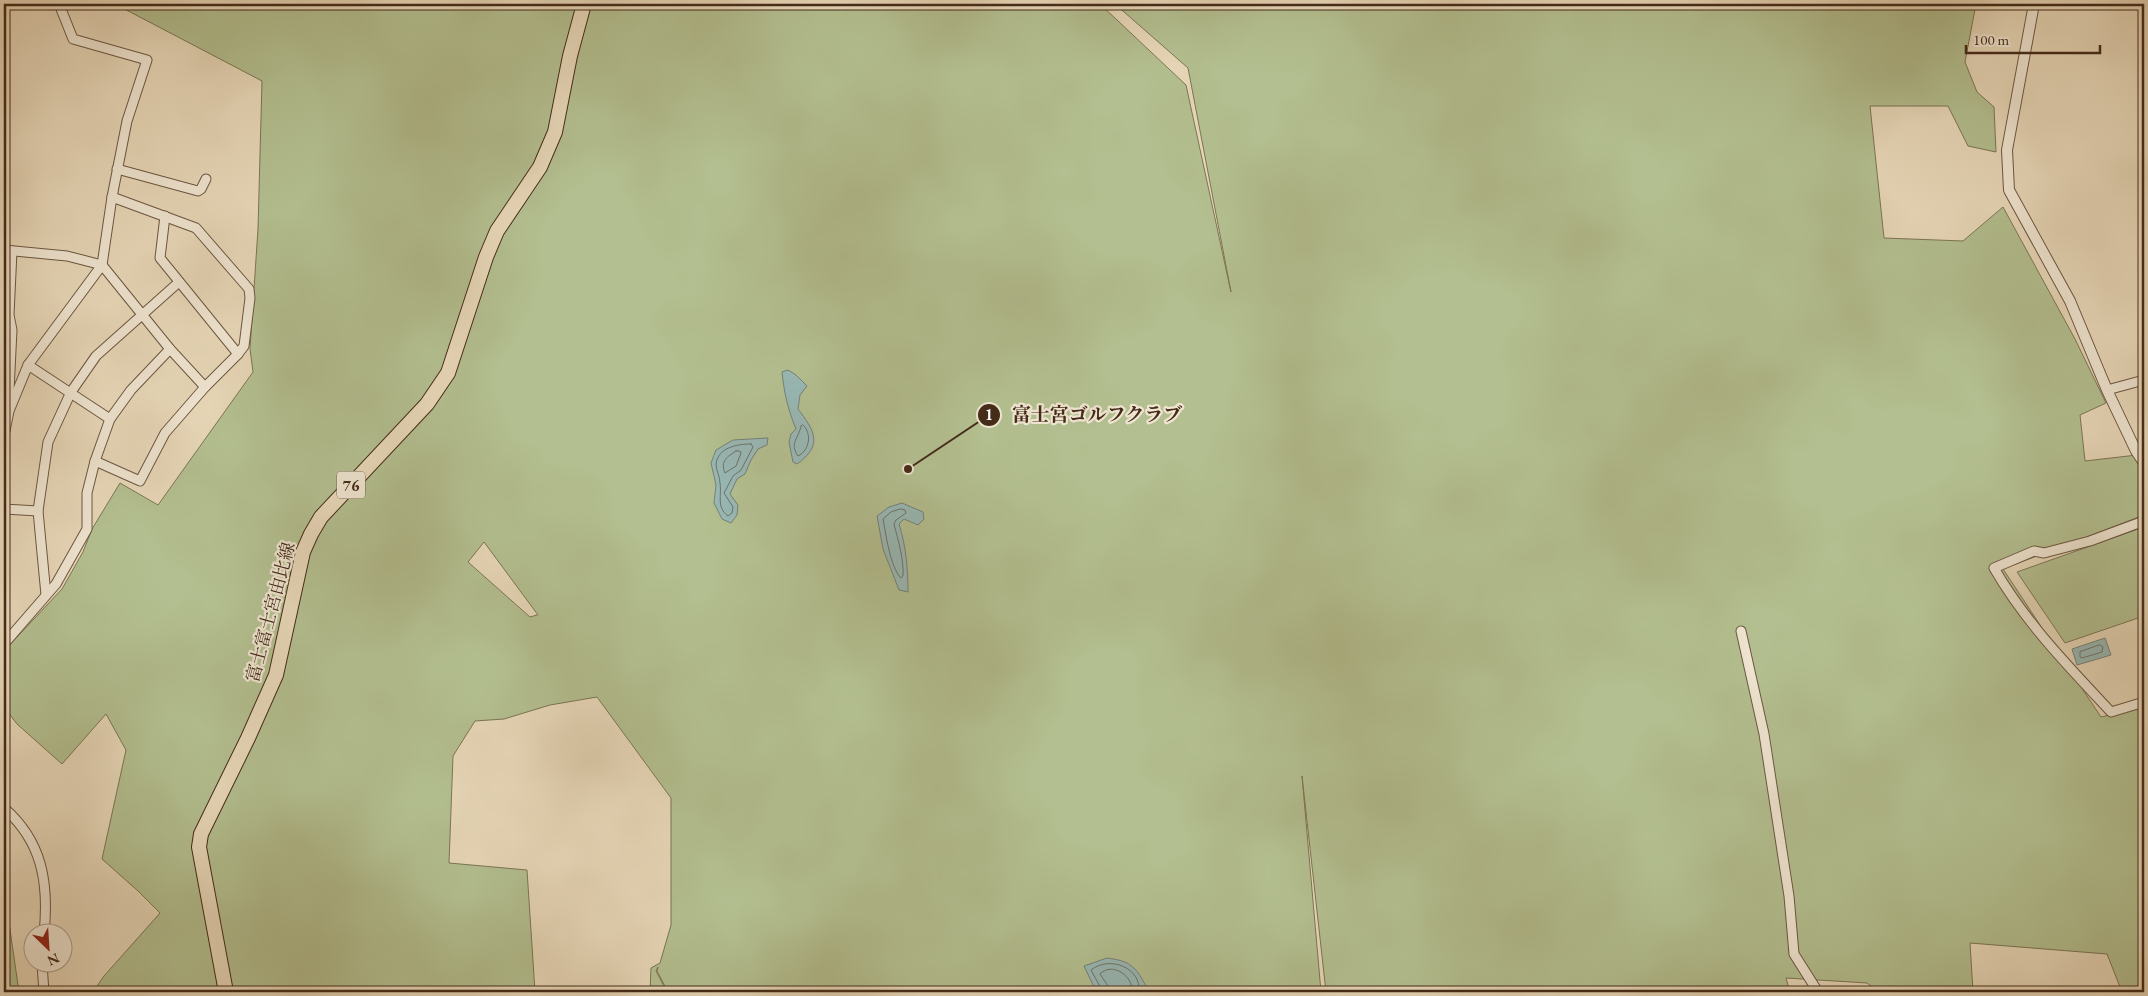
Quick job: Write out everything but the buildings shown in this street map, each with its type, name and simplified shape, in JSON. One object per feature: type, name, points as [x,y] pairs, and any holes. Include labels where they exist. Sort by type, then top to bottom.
[{"type":"main road","name":"富士富士宮由比線","points":[[226,992],[199,847],[201,834],[248,738],[276,675],[303,552],[311,534],[322,517],[427,404],[448,373],[494,240],[540,166],[555,132],[570,56],[584,4]]},
{"type":"street","points":[[4,467],[4,436],[9,411],[28,364],[102,265],[112,197],[127,121],[147,60],[73,39],[59,4]]},
{"type":"street","points":[[2034,4],[2007,150],[2009,190],[2070,300],[2108,390],[2136,451],[2144,463]]},
{"type":"street","points":[[117,169],[198,191],[206,179]]},
{"type":"street","points":[[95,461],[140,481],[165,433],[244,346],[250,298],[249,289],[196,228],[112,197]]},
{"type":"street","points":[[165,216],[160,258],[238,354]]},
{"type":"street","points":[[13,400],[9,391],[12,330],[9,315],[8,250],[67,256],[102,265],[170,349],[205,388]]},
{"type":"street","points":[[46,595],[38,511],[48,442],[71,392],[96,356],[179,282]]},
{"type":"street","points":[[4,644],[64,571],[87,529],[87,493],[95,461],[110,419],[131,390],[170,349]]},
{"type":"street","points":[[28,364],[110,419]]},
{"type":"street","points":[[2108,390],[2144,380]]},
{"type":"street","points":[[4,509],[38,511]]},
{"type":"street","points":[[2144,521],[2090,541],[2044,553],[2034,551],[1994,568],[2002,583],[2047,643],[2111,712],[2144,702]]},
{"type":"street","points":[[1741,631],[1764,734],[1789,896],[1794,954],[1818,992]]},
{"type":"street","points":[[4,808],[22,828],[41,863],[46,897],[45,924]]},
{"type":"street","points":[[43,974],[44,992]]},
{"type":"green space","points":[[115,4],[1100,4],[1186,85],[1231,292],[1188,68],[1115,4],[1976,4],[1965,62],[1977,92],[1994,107],[1996,152],[1968,146],[1948,106],[1870,106],[1884,238],[1963,241],[2003,207],[2075,339],[2106,403],[2080,415],[2085,461],[2137,455],[2144,470],[2144,515],[2003,569],[2101,717],[2144,707],[2144,992],[2122,992],[2107,954],[1970,943],[1973,992],[1879,992],[1867,983],[1786,978],[1790,992],[1326,992],[1302,776],[1321,992],[668,992],[657,971],[658,967],[656,971],[667,992],[650,992],[651,968],[660,963],[671,925],[671,798],[597,697],[550,705],[504,719],[475,721],[453,756],[449,863],[527,870],[535,992],[93,992],[104,976],[160,913],[102,859],[126,750],[106,714],[62,764],[17,724],[4,707],[4,651],[62,589],[83,552],[92,529],[120,483],[158,505],[253,372],[250,349],[258,229],[262,81]],"holes":[[[484,542],[538,615],[530,617],[468,562]]]},
{"type":"green space","points":[[2144,527],[2144,616],[2065,643],[2017,572]]},
{"type":"green space","points":[[4,890],[5,895],[19,992],[4,992]]},
{"type":"water","points":[[788,370],[807,386],[800,395],[798,409],[814,437],[811,450],[797,464],[793,462],[789,442],[791,434],[796,429],[787,401],[782,372]]},
{"type":"water","points":[[768,438],[767,445],[758,449],[745,474],[737,479],[730,494],[738,505],[737,515],[731,523],[722,519],[714,503],[716,485],[711,463],[716,450],[733,440]]},
{"type":"water","points":[[902,503],[923,512],[924,519],[918,525],[904,519],[899,524],[906,558],[908,592],[899,590],[883,549],[877,516],[889,507]]},
{"type":"water","points":[[2105,638],[2111,655],[2077,665],[2072,649]]},
{"type":"water","points":[[1107,958],[1122,961],[1132,966],[1147,988],[1141,992],[1101,992],[1094,987],[1084,966]]},
{"type":"place","name":"富士宮ゴルフクラブ","points":[[908,469]]}]
